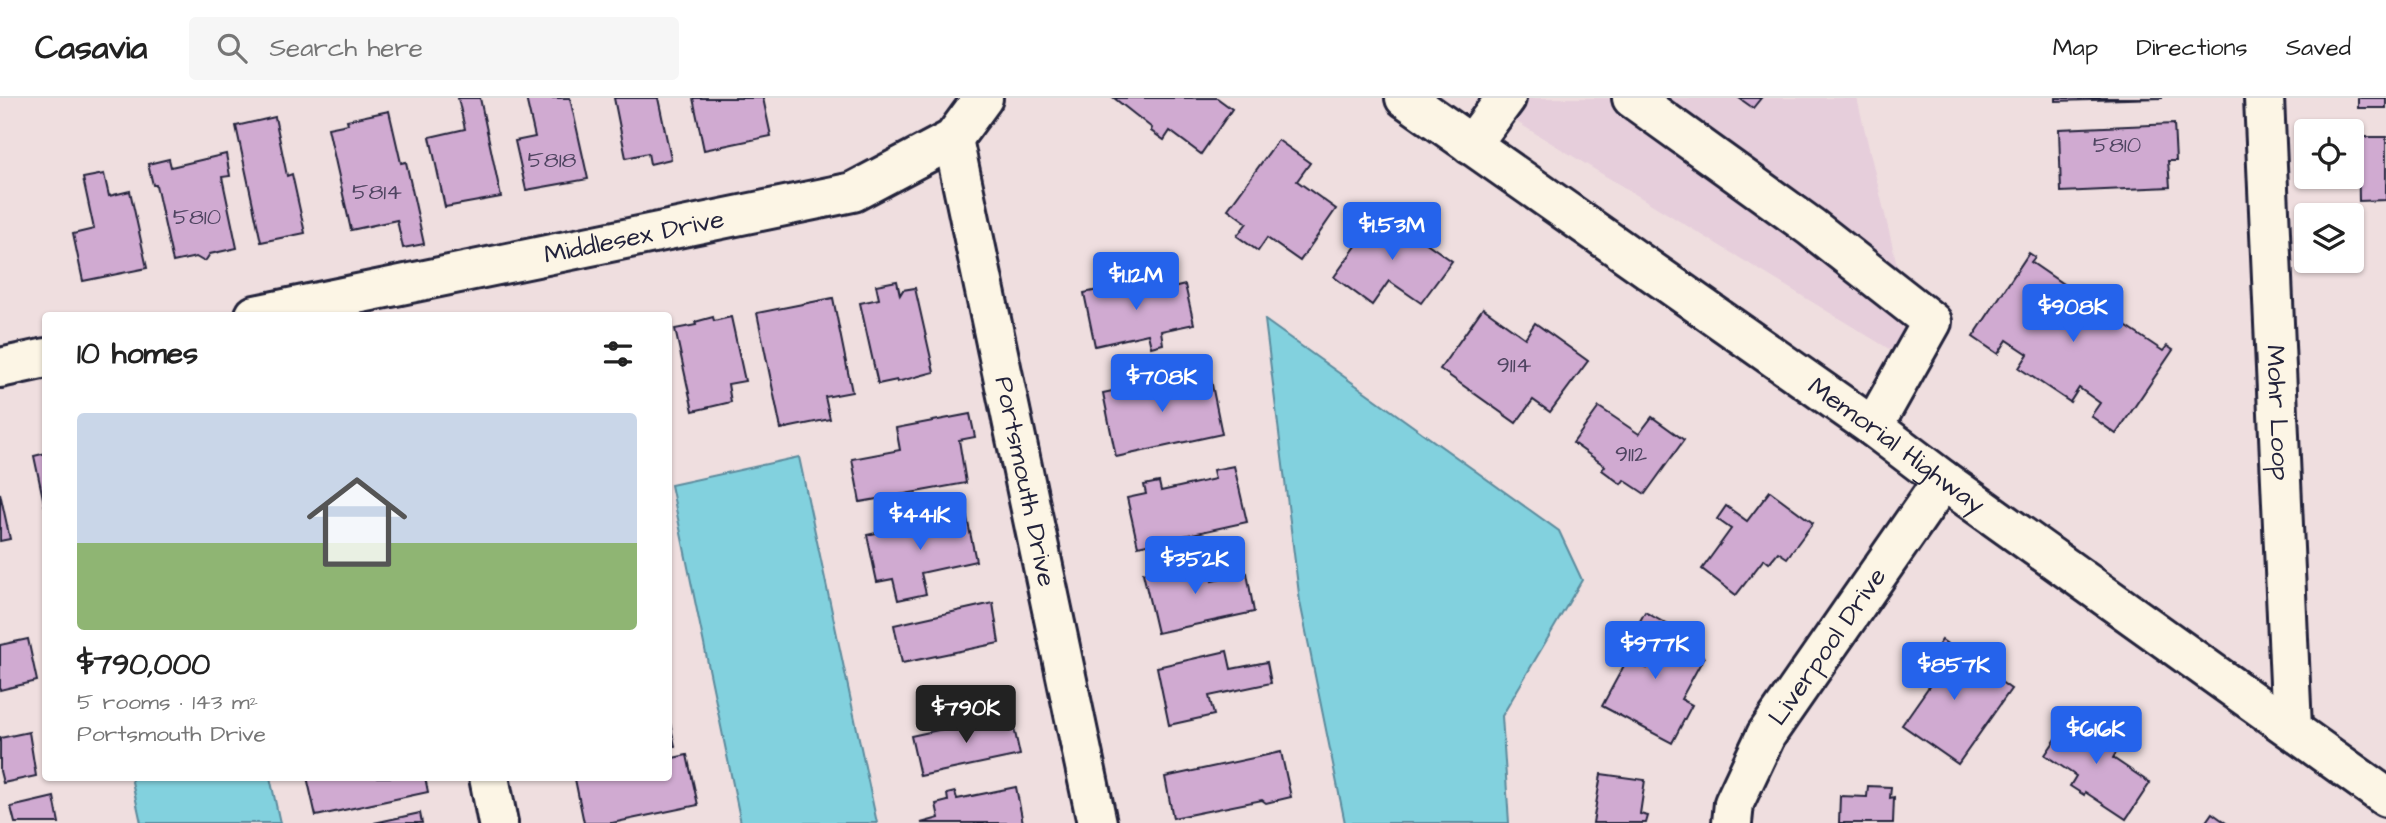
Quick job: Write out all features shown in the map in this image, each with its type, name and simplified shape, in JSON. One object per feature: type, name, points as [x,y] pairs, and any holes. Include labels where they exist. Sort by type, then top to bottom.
[{"type":"street","name":"Middlesex Drive","points":[[284,312],[391,301],[853,192],[953,139],[983,98]]},
{"type":"street","name":"Memorial Highway","points":[[1405,98],[1874,427],[1942,481],[2386,797]]},
{"type":"street","points":[[1471,145],[1506,98]]},
{"type":"street","points":[[1633,98],[1811,227],[1932,322],[1874,427]]},
{"type":"street","name":"Mohr Loop","points":[[2264,98],[2292,728]]},
{"type":"street","name":"Portsmouth Drive","points":[[953,139],[1097,823]]},
{"type":"street","points":[[0,368],[42,359]]},
{"type":"street","name":"Liverpool Drive","points":[[1732,823],[1734,803],[1766,735],[1942,481]]},
{"type":"street","points":[[490,781],[498,823]]},
{"type":"shaded area","points":[[1517,98],[1857,98],[1922,369],[1507,116]]},
{"type":"water","points":[[1265,320],[1559,531],[1582,580],[1502,716],[1509,823],[1345,823],[1300,602]]},
{"type":"water","points":[[799,457],[877,823],[741,823],[672,485]]},
{"type":"water","points":[[132,781],[271,781],[280,823],[141,823]]},
{"type":"building","points":[[458,98],[480,98],[501,197],[445,207],[430,137],[465,129]]},
{"type":"building","points":[[526,98],[570,98],[588,179],[526,190],[515,141],[535,137]]},
{"type":"building","points":[[614,98],[658,98],[671,159],[650,164],[648,153],[626,158]]},
{"type":"building","points":[[693,98],[763,98],[771,136],[704,150]]},
{"type":"building","points":[[1114,98],[1217,98],[1232,109],[1201,154],[1170,131],[1164,140]]},
{"type":"building","points":[[1739,98],[1761,98],[1753,108]]},
{"type":"building","points":[[2056,98],[2163,98],[2056,101]]},
{"type":"building","points":[[2358,98],[2386,98],[2386,108],[2358,108]]},
{"type":"building","points":[[389,111],[401,163],[406,162],[424,244],[403,248],[397,220],[351,230],[328,128],[348,124],[347,120]]},
{"type":"building","points":[[275,117],[287,176],[292,174],[305,233],[261,242],[236,126]]},
{"type":"building","points":[[2174,124],[2176,161],[2168,161],[2170,187],[2061,192],[2059,129]]},
{"type":"building","points":[[2364,137],[2386,137],[2386,200],[2359,201],[2359,189],[2364,189]]},
{"type":"building","points":[[1278,140],[1310,163],[1297,181],[1336,209],[1300,261],[1267,238],[1258,251],[1237,236],[1247,223],[1228,209]]},
{"type":"building","points":[[226,154],[230,176],[222,177],[237,248],[210,254],[203,261],[196,257],[173,262],[156,185],[153,185],[148,164],[169,159],[171,167]]},
{"type":"building","points":[[104,174],[109,196],[130,191],[147,268],[83,281],[73,234],[94,229],[83,178]]},
{"type":"building","points":[[1381,211],[1452,261],[1421,303],[1389,281],[1372,305],[1334,277]]},
{"type":"building","points":[[2029,253],[2035,257],[2031,262],[2091,303],[2095,297],[2107,305],[2103,311],[2163,351],[2167,346],[2173,350],[2116,434],[2091,416],[2100,403],[2079,388],[2070,402],[2019,368],[2028,354],[2007,340],[1998,354],[1973,337]]},
{"type":"building","points":[[1145,280],[1148,294],[1185,285],[1194,324],[1161,331],[1163,344],[1151,347],[1148,334],[1095,346],[1084,293]]},
{"type":"building","points":[[897,281],[900,295],[903,290],[915,288],[934,372],[878,384],[860,303],[879,299],[876,285]]},
{"type":"building","points":[[833,298],[852,392],[825,397],[830,419],[781,429],[757,313]]},
{"type":"building","points":[[1483,308],[1525,338],[1535,323],[1588,361],[1550,412],[1533,400],[1516,423],[1440,369]]},
{"type":"building","points":[[713,317],[714,321],[731,317],[745,381],[728,384],[731,402],[693,411],[675,329],[696,325],[695,322]]},
{"type":"building","points":[[1209,370],[1222,434],[1116,457],[1103,393]]},
{"type":"building","points":[[1599,407],[1639,434],[1652,417],[1684,440],[1645,494],[1624,480],[1621,484],[1602,470],[1605,466],[1573,443]]},
{"type":"building","points":[[970,414],[975,437],[959,440],[966,483],[860,502],[852,459],[900,450],[896,428]]},
{"type":"building","points":[[42,454],[42,493],[34,456]]},
{"type":"building","points":[[1234,466],[1247,522],[1138,546],[1127,498],[1146,494],[1144,485],[1159,482],[1161,491],[1215,479],[1213,470]]},
{"type":"building","points":[[1770,491],[1813,523],[1787,558],[1778,552],[1769,563],[1764,559],[1736,595],[1702,569],[1731,529],[1717,519],[1726,506],[1747,521]]},
{"type":"building","points":[[0,493],[10,539],[0,541]]},
{"type":"building","points":[[966,513],[976,561],[921,573],[926,594],[898,600],[893,579],[877,582],[867,535]]},
{"type":"building","points":[[1207,560],[1212,581],[1247,573],[1254,612],[1157,633],[1143,573]]},
{"type":"building","points":[[993,603],[999,643],[902,663],[894,625]]},
{"type":"building","points":[[1645,612],[1679,631],[1674,640],[1704,657],[1681,699],[1692,705],[1672,743],[1602,706],[1628,658],[1647,668],[1653,655],[1628,642]]},
{"type":"building","points":[[28,639],[37,681],[0,690],[0,645]]},
{"type":"building","points":[[1942,640],[2011,689],[1958,764],[1902,725],[1930,685],[1917,676]]},
{"type":"building","points":[[1227,651],[1231,669],[1267,662],[1271,683],[1209,696],[1214,715],[1169,725],[1157,667]]},
{"type":"building","points":[[2075,711],[2111,734],[2105,743],[2117,751],[2113,758],[2150,783],[2126,819],[2085,792],[2084,795],[2070,786],[2076,776],[2045,755]]},
{"type":"building","points":[[1011,714],[1020,755],[920,776],[911,736]]},
{"type":"building","points":[[29,732],[36,776],[3,783],[0,771],[0,738]]},
{"type":"building","points":[[1281,752],[1291,797],[1266,803],[1262,800],[1173,818],[1165,777]]},
{"type":"building","points":[[687,755],[698,805],[612,823],[584,823],[575,781],[672,781],[672,758]]},
{"type":"building","points":[[1601,774],[1645,780],[1640,814],[1648,816],[1646,823],[1593,823]]},
{"type":"building","points":[[308,781],[426,781],[428,792],[316,816]]},
{"type":"building","points":[[1868,786],[1891,787],[1890,798],[1894,797],[1893,823],[1839,823],[1840,796],[1867,797]]},
{"type":"building","points":[[1016,787],[1023,823],[921,823],[939,818],[936,804],[948,801],[947,794],[955,792],[957,799]]},
{"type":"building","points":[[54,797],[59,823],[15,823],[11,807]]},
{"type":"building","points":[[420,813],[422,823],[374,823]]},
{"type":"building","points":[[2212,813],[2226,823],[2205,823]]}]
